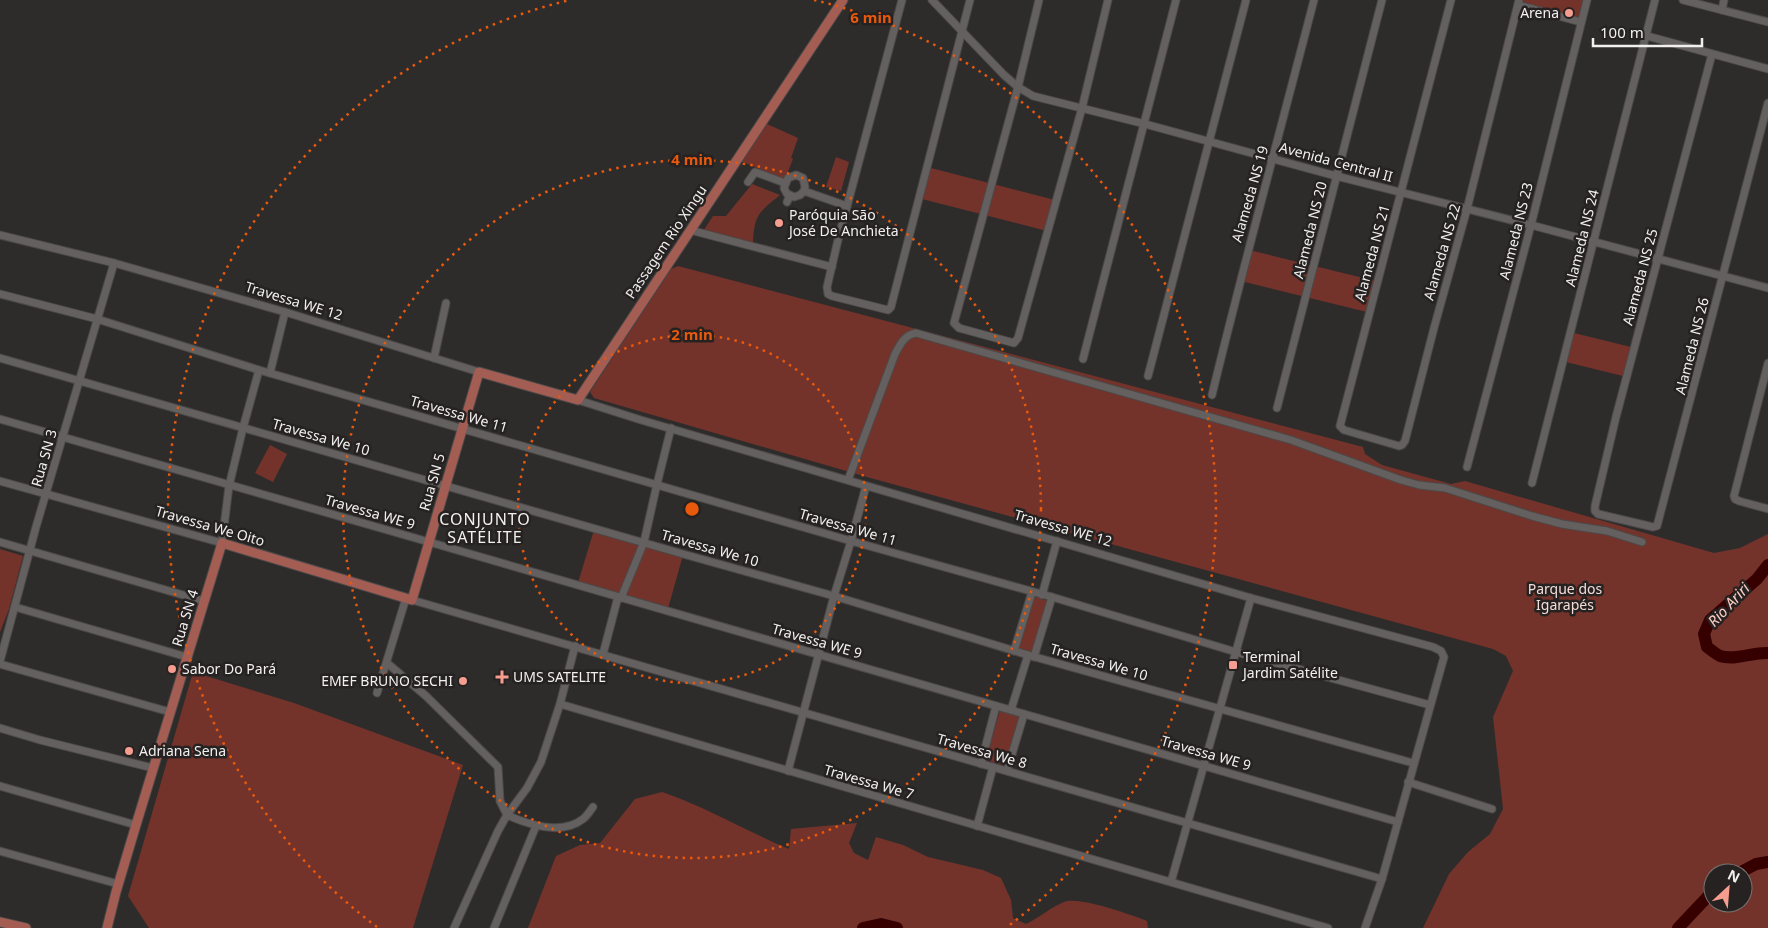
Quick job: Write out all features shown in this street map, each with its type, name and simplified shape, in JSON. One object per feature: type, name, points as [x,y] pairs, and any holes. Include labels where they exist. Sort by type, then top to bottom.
[{"type":"main road","name":"Passagem Rio Xingu","points":[[578,400],[843,0]]},
{"type":"main road","name":"Travessa WE 12","points":[[479,372],[578,400]]},
{"type":"main road","name":"Rua SN 5","points":[[409,599],[429,542],[479,372]]},
{"type":"main road","name":"Travessa We Oito","points":[[222,544],[409,599]]},
{"type":"main road","name":"Rua SN 4","points":[[108,928],[118,884],[222,544]]},
{"type":"main road","points":[[0,922],[26,928]]},
{"type":"street","points":[[902,0],[827,287],[829,294],[889,309],[970,0]]},
{"type":"street","name":"Avenida Central II","points":[[932,0],[1018,87],[1033,96],[1768,288]]},
{"type":"street","points":[[1039,0],[1018,87],[954,324],[959,328],[1016,343],[1082,108],[1108,0]]},
{"type":"street","points":[[1083,359],[1176,0]]},
{"type":"street","points":[[1148,376],[1246,0]]},
{"type":"street","name":"Alameda NS 19","points":[[1212,395],[1248,249],[1274,158],[1314,0]]},
{"type":"street","name":"Alameda NS 20","points":[[1277,408],[1382,0]]},
{"type":"street","name":"Alameda NS 21","points":[[1340,426],[1451,0]]},
{"type":"street","name":"Alameda NS 23","points":[[1466,467],[1531,225],[1587,0]]},
{"type":"street","name":"Alameda NS 24","points":[[1532,483],[1656,0]]},
{"type":"street","points":[[1683,0],[1768,22]]},
{"type":"street","points":[[1722,10],[1724,0]]},
{"type":"street","points":[[1519,2],[1581,22]]},
{"type":"street","name":"Alameda NS 22","points":[[1340,426],[1344,430],[1388,444],[1399,446],[1404,444],[1467,209],[1519,2]]},
{"type":"street","points":[[1647,36],[1768,69]]},
{"type":"street","name":"Alameda NS 25","points":[[1595,506],[1616,417],[1712,54]]},
{"type":"street","name":"Alameda NS 26","points":[[1595,506],[1595,511],[1598,514],[1653,527],[1657,526],[1768,103]]},
{"type":"street","points":[[748,182],[755,172],[784,183]]},
{"type":"street","points":[[796,175],[802,178],[805,183],[804,191],[800,195],[789,199],[784,183],[788,178],[796,175]]},
{"type":"street","points":[[804,191],[847,206]]},
{"type":"street","points":[[690,230],[832,267]]},
{"type":"street","name":"Travessa WE 12","points":[[0,235],[114,263],[285,312],[479,372]]},
{"type":"street","name":"Rua SN 3","points":[[0,662],[30,550],[114,263]]},
{"type":"street","name":"Travessa We 11","points":[[0,294],[97,319],[259,370],[462,429],[1052,597],[1236,652],[1430,705]]},
{"type":"street","points":[[434,358],[446,303]]},
{"type":"street","points":[[270,373],[285,312]]},
{"type":"street","points":[[848,480],[895,354],[904,339],[911,334],[916,334],[1290,440],[1401,480],[1461,492],[1532,516],[1562,524],[1607,531],[1642,542]]},
{"type":"street","name":"Travessa We 10","points":[[0,358],[834,596],[1031,656],[1414,763]]},
{"type":"street","points":[[1768,363],[1734,493],[1734,498],[1739,501],[1768,509]]},
{"type":"street","name":"Rua SN 4","points":[[222,544],[229,486],[259,370]]},
{"type":"street","points":[[578,400],[866,486],[834,596],[788,771]]},
{"type":"street","name":"Travessa WE 9","points":[[0,419],[1398,822]]},
{"type":"street","points":[[603,654],[620,597],[644,542],[656,484],[671,428]]},
{"type":"street","name":"Travessa We Oito","points":[[0,481],[222,544]]},
{"type":"street","name":"Travessa WE 12","points":[[866,486],[1057,540],[1251,598]]},
{"type":"street","points":[[1042,595],[1057,540]]},
{"type":"street","points":[[0,542],[204,601]]},
{"type":"street","points":[[1014,651],[1032,592]]},
{"type":"street","points":[[1011,710],[1052,597]]},
{"type":"street","points":[[1328,928],[1171,882],[1251,598],[1433,647],[1441,651],[1444,657],[1382,879],[1365,928]]},
{"type":"street","points":[[377,693],[409,599],[575,646],[560,704],[540,762],[527,788],[507,815],[454,928]]},
{"type":"street","points":[[15,607],[187,657]]},
{"type":"street","name":"Travessa We 8","points":[[575,646],[803,714],[1382,879]]},
{"type":"street","points":[[0,662],[170,712]]},
{"type":"street","points":[[387,663],[426,696],[496,765],[500,773],[500,801],[507,815],[536,826],[568,827],[584,819],[593,807]]},
{"type":"street","name":"Travessa We 7","points":[[560,704],[1171,882]]},
{"type":"street","points":[[980,764],[996,706]]},
{"type":"street","points":[[1007,771],[1024,714]]},
{"type":"street","points":[[0,728],[153,768]]},
{"type":"street","points":[[976,826],[993,767]]},
{"type":"street","points":[[1408,782],[1492,809]]},
{"type":"street","points":[[0,786],[136,825]]},
{"type":"street","points":[[494,928],[536,826]]},
{"type":"street","points":[[0,851],[118,884]]},
{"type":"green space","name":"Arena","points":[[1520,0],[1589,0],[1584,21],[1519,5]]},
{"type":"green space","points":[[767,124],[798,138],[791,158],[793,159],[787,174],[782,179],[741,161]]},
{"type":"green space","points":[[836,157],[849,162],[841,191],[826,187]]},
{"type":"green space","points":[[927,167],[1055,200],[1047,231],[918,198]]},
{"type":"green space","points":[[752,184],[780,195],[762,211],[756,221],[753,245],[704,230],[713,216],[726,216]]},
{"type":"green space","points":[[1249,250],[1380,282],[1371,313],[1241,281]]},
{"type":"green space","name":"Parque dos Igarapés","points":[[678,266],[1363,447],[1365,454],[1382,465],[1451,484],[1465,481],[1714,553],[1740,548],[1768,534],[1768,928],[1423,928],[1449,874],[1468,852],[1490,834],[1503,809],[1493,717],[1513,671],[1506,656],[1493,649],[867,477],[594,398],[590,392],[671,269]]},
{"type":"green space","points":[[1574,333],[1635,348],[1627,377],[1566,362]]},
{"type":"green space","points":[[270,445],[287,454],[273,482],[255,473]]},
{"type":"green space","points":[[594,530],[683,555],[667,612],[577,586]]},
{"type":"green space","points":[[0,549],[23,556],[9,609],[0,632]]},
{"type":"green space","points":[[1033,596],[1048,601],[1032,653],[1017,649]]},
{"type":"green space","points":[[193,672],[294,703],[463,765],[413,928],[149,928],[128,896]]},
{"type":"green space","points":[[1000,710],[1019,716],[1005,766],[986,760]]},
{"type":"green space","points":[[662,792],[789,849],[791,829],[857,823],[849,843],[854,853],[868,860],[876,837],[903,845],[928,857],[983,870],[1001,878],[1011,900],[1013,918],[1026,924],[1059,904],[1072,901],[1106,907],[1147,921],[1148,928],[528,928],[556,856],[580,845],[600,843],[635,799]]},
{"type":"waterway","name":"Rio Ariri","points":[[1768,565],[1757,579],[1710,620],[1704,634],[1707,647],[1720,656],[1732,658],[1768,653]]},
{"type":"waterway","name":"Rio Ariri","points":[[1753,866],[1768,862]]},
{"type":"waterway","name":"Rio Ariri","points":[[1678,928],[1703,902]]},
{"type":"waterway","points":[[863,928],[881,924],[897,928]]},
{"type":"place","name":"Arena","points":[[1569,13]]},
{"type":"place","name":"Paróquia São José De Anchieta","points":[[779,223]]},
{"type":"place","name":"Terminal Jardim Satélite","points":[[1233,665]]},
{"type":"place","name":"Sabor Do Pará","points":[[172,669]]},
{"type":"place","name":"UMS SATELITE","points":[[502,677]]},
{"type":"place","name":"EMEF BRUNO SECHI","points":[[463,681]]},
{"type":"place","name":"Adriana Sena","points":[[129,751]]},
{"type":"district","name":"CONJUNTO SATÉLITE","points":[[485,528]]}]
